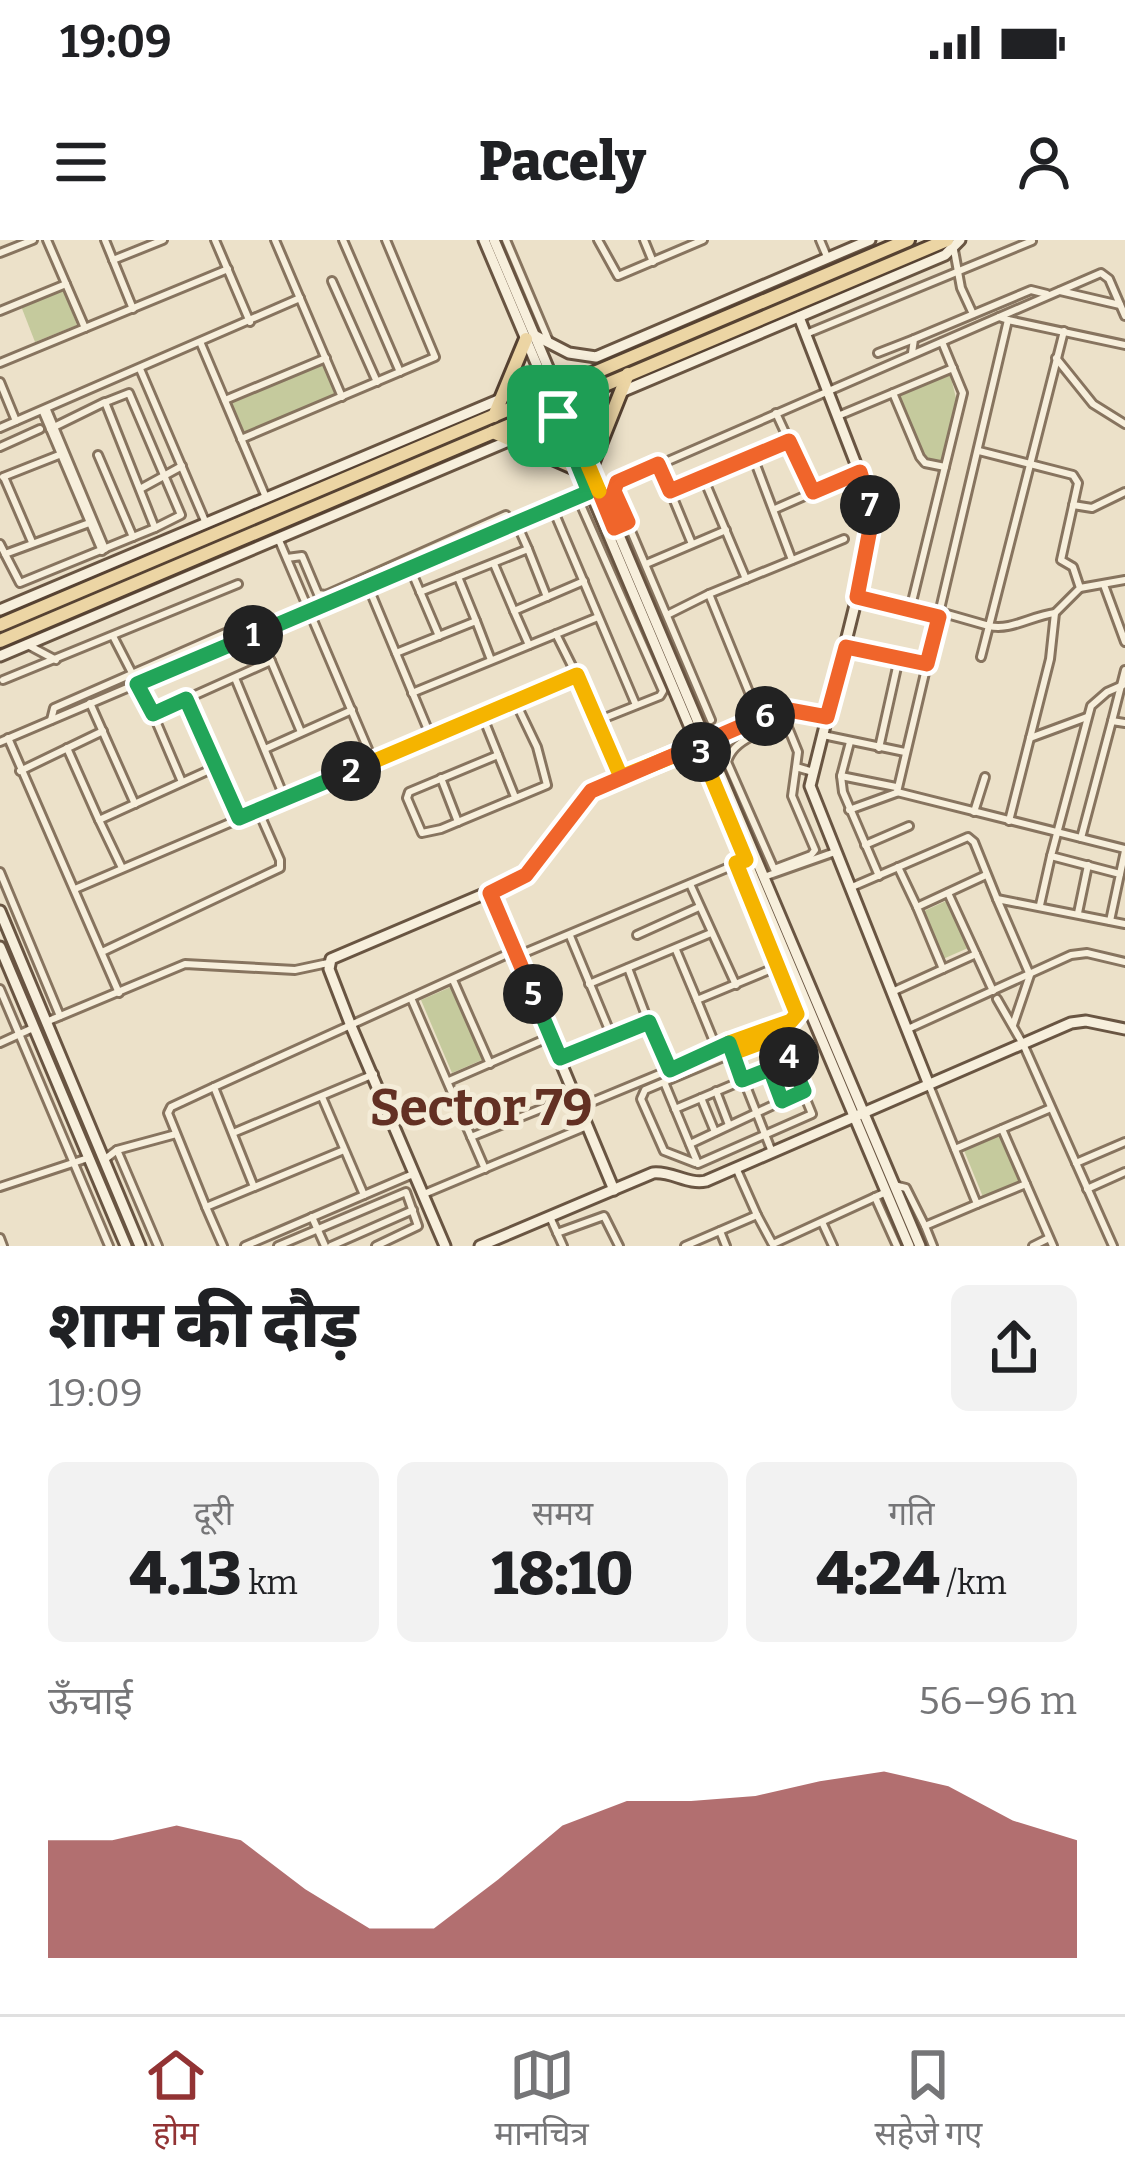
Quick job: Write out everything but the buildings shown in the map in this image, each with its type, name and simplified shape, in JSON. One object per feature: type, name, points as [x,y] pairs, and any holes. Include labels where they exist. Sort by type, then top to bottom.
[{"type":"main road","points":[[0,625],[442,446],[492,432],[830,265],[908,240]]},
{"type":"main road","points":[[6,638],[442,446],[494,416],[628,374],[954,243]]},
{"type":"main road","points":[[494,416],[530,337]]},
{"type":"main road","points":[[659,361],[678,368]]},
{"type":"main road","points":[[492,432],[585,470],[628,374]]},
{"type":"main road","points":[[426,429],[442,446]]},
{"type":"main road","points":[[437,470],[442,446]]},
{"type":"street","points":[[0,253],[33,240]]},
{"type":"street","points":[[47,240],[85,328]]},
{"type":"street","points":[[105,240],[133,308]]},
{"type":"street","points":[[215,240],[250,322]]},
{"type":"street","points":[[343,240],[400,372]]},
{"type":"street","points":[[242,439],[432,359],[436,351],[386,240]]},
{"type":"street","points":[[484,240],[683,692],[797,1014],[791,1021]]},
{"type":"street","points":[[494,240],[530,337]]},
{"type":"street","points":[[506,240],[549,343]]},
{"type":"street","points":[[598,240],[615,275],[703,240]]},
{"type":"street","points":[[644,240],[653,262]]},
{"type":"street","points":[[820,240],[830,265]]},
{"type":"street","points":[[530,337],[577,356],[596,357],[830,265],[869,240]]},
{"type":"street","points":[[113,260],[160,241]]},
{"type":"street","points":[[278,241],[343,398]]},
{"type":"street","points":[[806,334],[1032,241]]},
{"type":"street","points":[[621,392],[799,317],[954,243],[961,288],[973,314]]},
{"type":"street","points":[[0,363],[228,269]]},
{"type":"street","points":[[711,719],[615,484],[1104,273],[1125,316]]},
{"type":"street","points":[[332,280],[377,382]]},
{"type":"street","points":[[0,310],[66,284]]},
{"type":"street","points":[[878,353],[1031,290],[1047,294]]},
{"type":"street","points":[[1056,290],[1120,305]]},
{"type":"street","points":[[0,428],[300,298]]},
{"type":"street","points":[[799,317],[860,472],[871,518],[846,647],[813,772],[812,797],[977,1204]]},
{"type":"street","points":[[1003,319],[1125,345]]},
{"type":"street","points":[[897,790],[979,451],[1003,319]]},
{"type":"street","points":[[981,657],[1064,331]]},
{"type":"street","points":[[912,353],[914,339]]},
{"type":"street","points":[[910,610],[963,392],[942,341]]},
{"type":"street","points":[[201,343],[266,495]]},
{"type":"street","points":[[225,400],[326,358]]},
{"type":"street","points":[[1057,358],[1093,404],[1125,424]]},
{"type":"street","points":[[838,416],[952,368]]},
{"type":"street","points":[[140,369],[205,520]]},
{"type":"street","points":[[0,382],[16,422]]},
{"type":"street","points":[[0,447],[129,392],[181,517],[18,583],[0,544]]},
{"type":"street","points":[[893,393],[920,457],[946,468]]},
{"type":"street","points":[[0,610],[501,399]]},
{"type":"street","points":[[105,402],[155,528]]},
{"type":"street","points":[[45,411],[48,428],[104,550]]},
{"type":"street","points":[[776,413],[813,492]]},
{"type":"street","points":[[0,656],[511,440]]},
{"type":"street","points":[[670,491],[789,441]]},
{"type":"street","points":[[979,451],[1076,476],[1061,560],[1073,567],[1080,588]]},
{"type":"street","points":[[32,542],[2,477],[63,454]]},
{"type":"street","points":[[98,454],[133,537]]},
{"type":"street","points":[[753,456],[792,560]]},
{"type":"street","points":[[658,464],[692,544]]},
{"type":"street","points":[[585,470],[583,494],[655,659],[764,877],[909,1246]]},
{"type":"street","points":[[140,489],[183,471]]},
{"type":"street","points":[[775,508],[860,472]]},
{"type":"street","points":[[703,477],[746,579]]},
{"type":"street","points":[[1073,506],[1092,508],[1125,492]]},
{"type":"street","points":[[120,994],[4,740],[583,494]]},
{"type":"street","points":[[552,507],[637,705]]},
{"type":"street","points":[[287,558],[302,556],[318,594],[326,596],[506,515]]},
{"type":"street","points":[[4,554],[92,522]]},
{"type":"street","points":[[516,522],[547,597]]},
{"type":"street","points":[[614,528],[628,522]]},
{"type":"street","points":[[487,523],[492,532]]},
{"type":"street","points":[[646,564],[726,530]]},
{"type":"street","points":[[278,537],[373,761]]},
{"type":"street","points":[[667,615],[844,539]]},
{"type":"street","points":[[421,592],[528,549]]},
{"type":"street","points":[[494,563],[529,645]]},
{"type":"street","points":[[410,568],[440,636]]},
{"type":"street","points":[[458,577],[491,661]]},
{"type":"street","points":[[857,597],[1006,629],[1029,617],[1055,613],[1080,588],[1125,580]]},
{"type":"street","points":[[514,611],[584,581]]},
{"type":"street","points":[[3,680],[238,584]]},
{"type":"street","points":[[1105,585],[1125,642]]},
{"type":"street","points":[[368,586],[431,737]]},
{"type":"street","points":[[709,594],[760,719]]},
{"type":"street","points":[[1009,821],[1050,659],[1055,613]]},
{"type":"street","points":[[412,693],[599,616]]},
{"type":"street","points":[[396,653],[476,621]]},
{"type":"street","points":[[51,720],[54,708],[246,624]]},
{"type":"street","points":[[256,634],[301,732]]},
{"type":"street","points":[[556,634],[621,777]]},
{"type":"street","points":[[6,638],[56,660]]},
{"type":"street","points":[[114,638],[182,782]]},
{"type":"street","points":[[846,647],[927,664]]},
{"type":"street","points":[[880,748],[899,658]]},
{"type":"street","points":[[597,721],[663,691],[655,659]]},
{"type":"street","points":[[153,714],[271,661]]},
{"type":"street","points":[[1081,838],[1125,670]]},
{"type":"street","points":[[75,889],[577,675]]},
{"type":"street","points":[[236,677],[285,799]]},
{"type":"street","points":[[1040,905],[1087,717],[1099,698],[1123,685]]},
{"type":"street","points":[[683,692],[697,686]]},
{"type":"street","points":[[186,699],[239,818]]},
{"type":"street","points":[[498,755],[409,792],[407,799],[422,832],[547,784],[537,747],[515,701]]},
{"type":"street","points":[[91,703],[135,804]]},
{"type":"street","points":[[265,749],[352,710]]},
{"type":"street","points":[[0,1043],[185,964],[295,970],[328,963],[335,955],[526,875],[584,797],[621,777],[789,710],[827,717]]},
{"type":"street","points":[[482,716],[515,797]]},
{"type":"street","points":[[1030,738],[1087,717]]},
{"type":"street","points":[[1112,722],[1125,723]]},
{"type":"street","points":[[787,725],[796,743],[796,767],[792,796],[815,850],[777,869],[770,866],[728,755],[736,744],[787,725]]},
{"type":"street","points":[[20,771],[103,731]]},
{"type":"street","points":[[823,735],[905,752]]},
{"type":"street","points":[[850,742],[841,776],[849,810],[879,876]]},
{"type":"street","points":[[67,748],[122,868]]},
{"type":"street","points":[[99,820],[216,767]]},
{"type":"street","points":[[796,767],[813,772]]},
{"type":"street","points":[[841,776],[1125,850],[1110,921]]},
{"type":"street","points":[[974,812],[985,777]]},
{"type":"street","points":[[441,778],[458,822]]},
{"type":"street","points":[[849,810],[897,790]]},
{"type":"street","points":[[102,952],[280,868],[258,810]]},
{"type":"street","points":[[865,845],[909,826]]},
{"type":"street","points":[[849,888],[968,837],[1030,975],[1013,1024]]},
{"type":"street","points":[[764,877],[835,852]]},
{"type":"street","points":[[1051,856],[1120,874]]},
{"type":"street","points":[[223,1246],[168,1109],[515,953],[741,862]]},
{"type":"street","points":[[741,862],[859,1116]]},
{"type":"street","points":[[1078,913],[1088,865]]},
{"type":"street","points":[[898,867],[943,969]]},
{"type":"street","points":[[917,907],[986,875]]},
{"type":"street","points":[[1,876],[60,1016]]},
{"type":"street","points":[[689,883],[736,985]]},
{"type":"street","points":[[490,893],[614,1190]]},
{"type":"street","points":[[948,893],[1024,1046],[1113,1246]]},
{"type":"street","points":[[997,899],[1125,924]]},
{"type":"street","points":[[638,935],[699,907]]},
{"type":"street","points":[[0,911],[4,932],[140,1246]]},
{"type":"street","points":[[589,984],[711,933]]},
{"type":"street","points":[[570,934],[611,1037]]},
{"type":"street","points":[[0,947],[126,1246]]},
{"type":"street","points":[[676,950],[717,1048]]},
{"type":"street","points":[[908,1030],[995,995],[1080,953],[1125,962]]},
{"type":"street","points":[[892,992],[976,954]]},
{"type":"street","points":[[328,963],[446,1246]]},
{"type":"street","points":[[698,1000],[779,966]]},
{"type":"street","points":[[628,968],[670,1070]]},
{"type":"street","points":[[453,980],[490,1064]]},
{"type":"street","points":[[0,989],[109,1246]]},
{"type":"street","points":[[411,998],[485,1169]]},
{"type":"street","points":[[582,1106],[729,1043],[791,1021],[814,1019]]},
{"type":"street","points":[[479,1246],[666,1172],[699,1183],[1078,1021],[1125,1029]]},
{"type":"street","points":[[560,1058],[649,1022]]},
{"type":"street","points":[[449,1081],[551,1036]]},
{"type":"street","points":[[776,1037],[812,1114],[698,1163],[668,1154],[642,1092],[733,1053],[776,1037]]},
{"type":"street","points":[[729,1043],[772,1153]]},
{"type":"street","points":[[675,1109],[789,1058]]},
{"type":"street","points":[[770,1069],[782,1101]]},
{"type":"street","points":[[233,1133],[374,1074]]},
{"type":"street","points":[[664,1082],[698,1163]]},
{"type":"street","points":[[214,1087],[254,1187]]},
{"type":"street","points":[[716,1091],[729,1125]]},
{"type":"street","points":[[690,1144],[804,1091]]},
{"type":"street","points":[[471,1137],[576,1095]]},
{"type":"street","points":[[322,1097],[364,1196]]},
{"type":"street","points":[[701,1098],[715,1132]]},
{"type":"street","points":[[956,1149],[1051,1108]]},
{"type":"street","points":[[424,1194],[589,1125]]},
{"type":"street","points":[[1002,1129],[1051,1242],[1033,1246]]},
{"type":"street","points":[[104,1160],[117,1150],[176,1134]]},
{"type":"street","points":[[1076,1163],[1125,1142]]},
{"type":"street","points":[[117,1150],[158,1246]]},
{"type":"street","points":[[206,1207],[344,1150]]},
{"type":"street","points":[[0,1187],[90,1158]]},
{"type":"street","points":[[735,1167],[773,1245],[885,1192],[906,1188],[933,1246]]},
{"type":"street","points":[[1087,1190],[1125,1172]]},
{"type":"street","points":[[245,1246],[416,1173]]},
{"type":"street","points":[[925,1226],[1026,1184]]},
{"type":"street","points":[[278,1246],[406,1192],[416,1228],[376,1246]]},
{"type":"street","points":[[885,1192],[897,1246]]},
{"type":"street","points":[[885,1192],[920,1246]]},
{"type":"street","points":[[313,1217],[328,1246],[413,1210]]},
{"type":"street","points":[[685,1246],[757,1215]]},
{"type":"street","points":[[557,1233],[604,1216],[619,1246]]},
{"type":"street","points":[[550,1217],[562,1246]]},
{"type":"street","points":[[822,1222],[832,1246]]},
{"type":"street","points":[[720,1231],[726,1246]]},
{"type":"green space","points":[[63,289],[77,325],[35,342],[21,306]]},
{"type":"green space","points":[[323,364],[336,397],[245,435],[231,402]]},
{"type":"green space","points":[[950,374],[957,402],[941,464],[922,456],[898,394]]},
{"type":"green space","points":[[948,900],[968,948],[943,959],[922,912]]},
{"type":"green space","points":[[453,986],[484,1059],[452,1073],[421,1000]]},
{"type":"green space","points":[[1000,1133],[1020,1181],[983,1197],[963,1148]]},
{"type":"district","name":"Sector 79","points":[[481,1108]]},
{"type":"route","points":[[558,416],[554,406],[562,403],[614,528],[628,522],[615,484],[658,464],[670,491],[789,441],[813,492],[860,472],[871,518],[857,597],[939,617],[927,664],[846,647],[827,717],[778,711],[706,743],[698,746],[598,786],[573,810],[526,875],[490,893],[560,1058],[649,1022],[670,1070],[729,1043],[742,1080],[770,1069],[782,1101],[804,1091],[779,1038],[733,1053],[729,1043],[791,1021],[797,1014],[736,863],[746,860],[698,746],[621,777],[577,675],[239,818],[186,699],[153,714],[137,684],[589,492],[558,416]]}]
